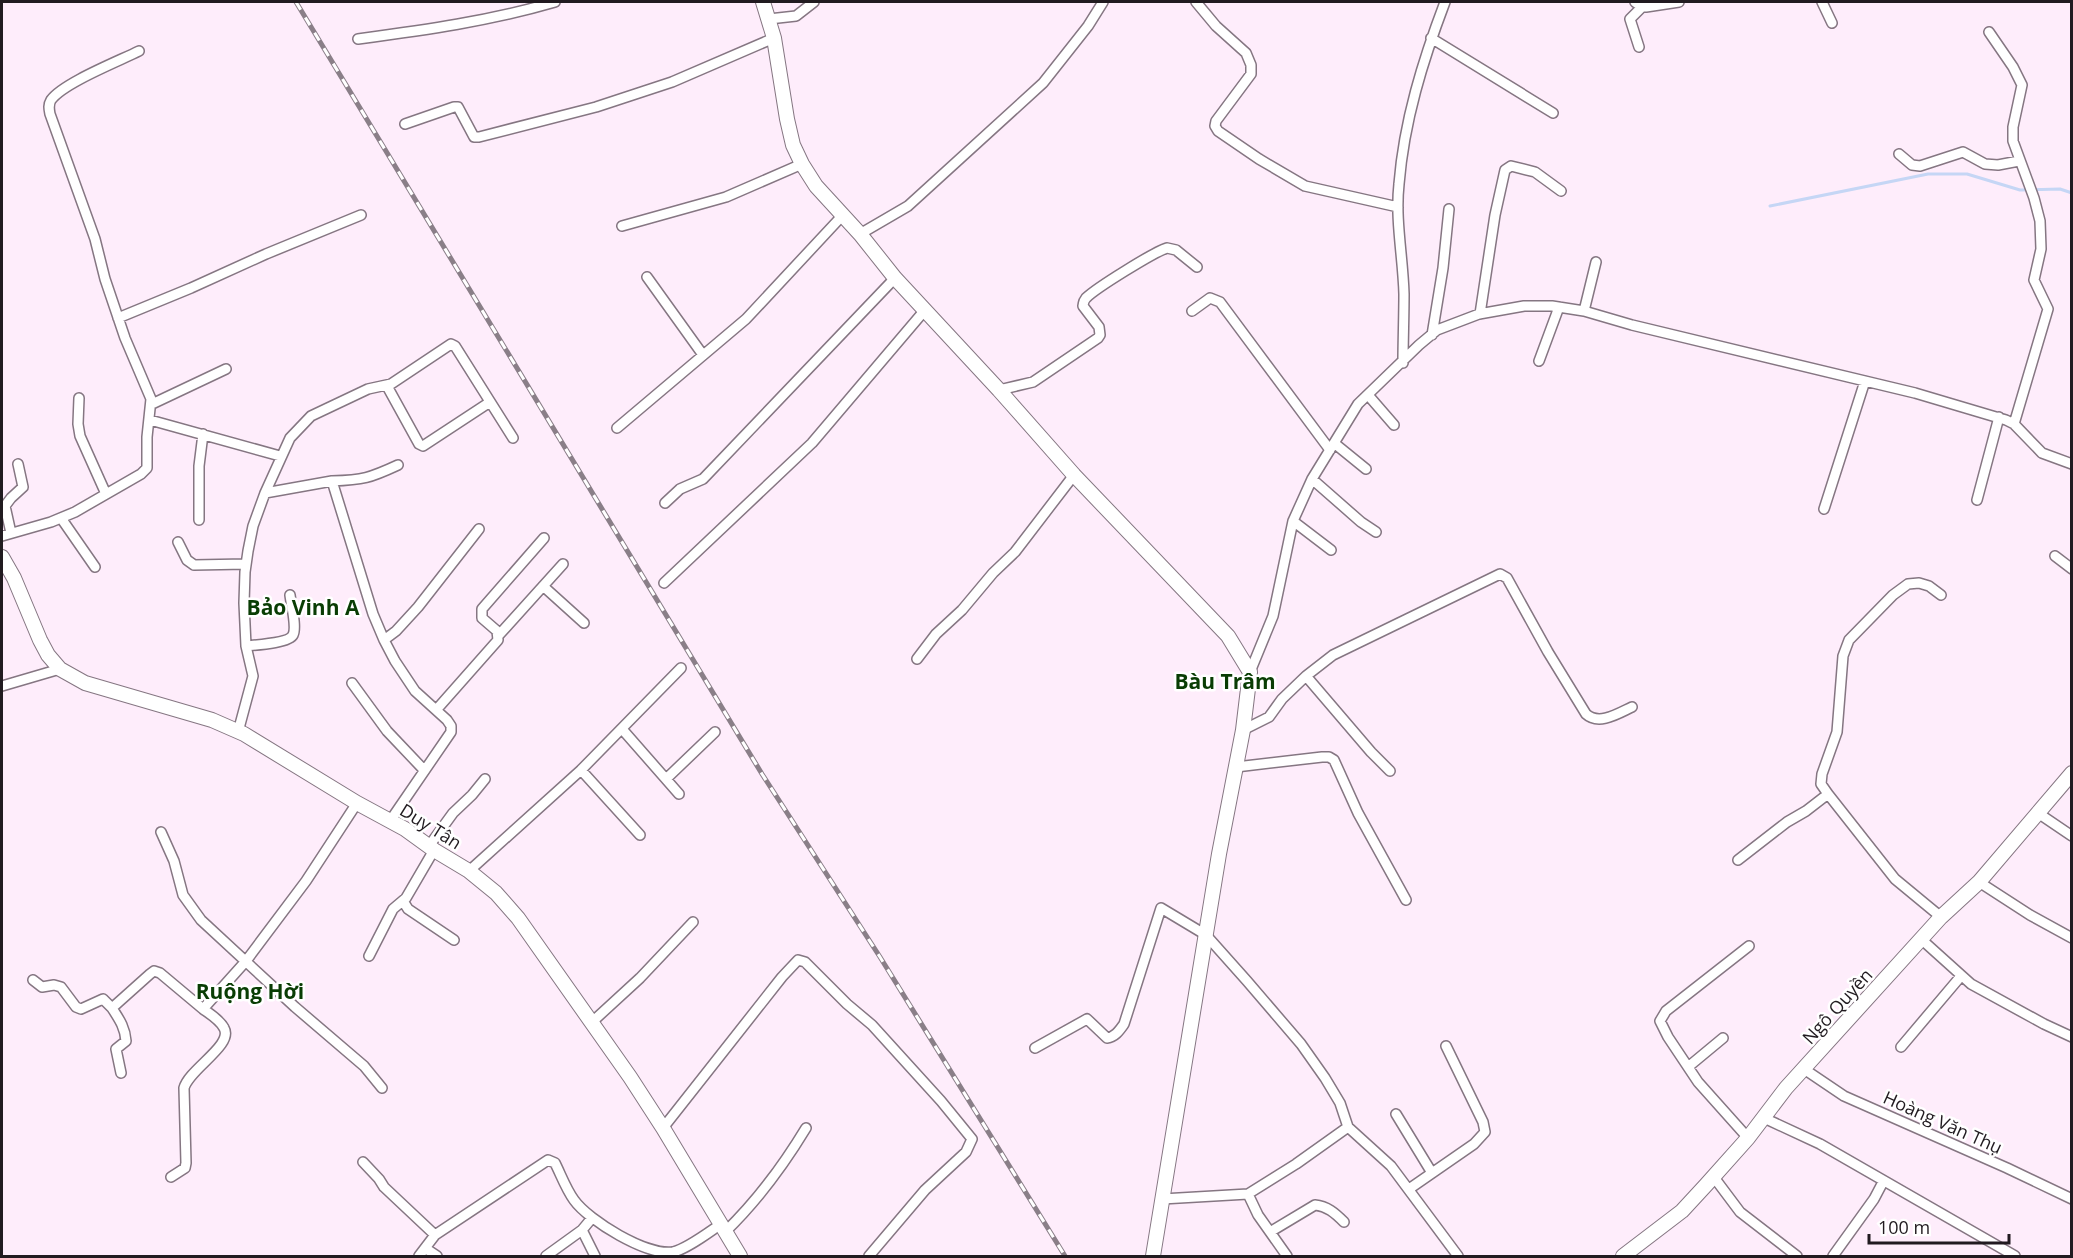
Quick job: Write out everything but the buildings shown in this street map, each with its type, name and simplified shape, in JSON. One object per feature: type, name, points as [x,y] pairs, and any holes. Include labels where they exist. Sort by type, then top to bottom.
[{"type":"street","points":[[358,39],[445,28],[492,19],[555,2]]},
{"type":"street","points":[[764,2],[774,38],[790,132],[802,164],[842,216],[896,278],[1074,475],[1228,636],[1250,672]]},
{"type":"street","points":[[769,19],[796,16],[814,2]]},
{"type":"street","points":[[860,234],[908,206],[1043,83],[1088,26],[1103,2]]},
{"type":"street","points":[[1196,2],[1216,26],[1246,53],[1251,65],[1251,74],[1216,120],[1215,126],[1218,131],[1305,186],[1398,207]]},
{"type":"street","points":[[1403,363],[1404,293],[1398,207],[1401,161],[1410,113],[1431,38],[1445,2]]},
{"type":"street","points":[[1639,47],[1630,19],[1638,4],[1676,2]]},
{"type":"street","points":[[1822,2],[1832,23]]},
{"type":"street","points":[[1989,32],[2013,67],[2022,85],[2013,127],[2013,141],[2040,221],[2042,240],[2034,280],[2048,309],[2014,424]]},
{"type":"street","points":[[405,124],[454,107],[458,108],[471,134],[479,137],[596,107],[672,82],[774,38]]},
{"type":"street","points":[[1431,38],[1553,113]]},
{"type":"street","points":[[18,464],[24,488],[5,506],[6,534],[62,518],[141,474],[147,468],[147,437],[152,404],[118,318],[95,239],[49,106],[51,100],[64,90],[139,51]]},
{"type":"street","points":[[1899,154],[1912,165],[1920,166],[1963,152],[1985,164],[1998,165],[2019,160]]},
{"type":"street","points":[[622,225],[726,197],[802,164]]},
{"type":"street","points":[[1480,314],[1495,215],[1505,170],[1511,166],[1536,172],[1561,191]]},
{"type":"street","points":[[1432,334],[1443,268],[1449,209]]},
{"type":"street","points":[[118,318],[361,215]]},
{"type":"street","points":[[617,428],[746,319],[842,216]]},
{"type":"street","points":[[999,390],[1033,382],[1098,338],[1100,331],[1083,306],[1083,302],[1090,294],[1127,271],[1167,248],[1176,250],[1197,267]]},
{"type":"street","points":[[1584,311],[1596,262]]},
{"type":"street","points":[[647,277],[703,356]]},
{"type":"street","points":[[665,503],[680,489],[703,479],[896,278]]},
{"type":"street","points":[[1192,311],[1210,298],[1220,302],[1332,446],[1366,469]]},
{"type":"street","points":[[1153,1257],[1206,935],[1244,730],[1250,672],[1273,616],[1293,521],[1312,479],[1358,404],[1403,363],[1419,345],[1432,334],[1452,324],[1498,309],[1524,306],[1559,307],[1584,311],[1632,325],[1915,393],[1999,417],[2014,424],[2042,453],[2071,461]]},
{"type":"street","points":[[1539,361],[1559,307]]},
{"type":"street","points":[[664,583],[812,443],[925,310]]},
{"type":"street","points":[[238,732],[253,675],[246,646],[244,603],[246,564],[253,526],[280,456],[290,438],[311,416],[368,389],[387,386],[397,381],[451,344],[455,346],[513,438]]},
{"type":"street","points":[[152,404],[226,369]]},
{"type":"street","points":[[1824,509],[1865,381]]},
{"type":"street","points":[[387,386],[419,444],[423,446],[490,402]]},
{"type":"street","points":[[1368,395],[1394,425]]},
{"type":"street","points":[[79,399],[80,436],[106,494]]},
{"type":"street","points":[[1977,500],[1999,417]]},
{"type":"street","points":[[150,420],[280,456]]},
{"type":"street","points":[[199,520],[199,466],[203,434]]},
{"type":"street","points":[[265,493],[332,481],[357,481],[398,465]]},
{"type":"street","points":[[917,659],[936,634],[962,610],[993,573],[1015,552],[1074,475]]},
{"type":"street","points":[[1312,479],[1361,522],[1377,532]]},
{"type":"street","points":[[332,481],[373,614],[384,640],[415,691],[451,726],[451,732],[390,821]]},
{"type":"street","points":[[62,518],[95,567]]},
{"type":"street","points":[[1293,521],[1331,550]]},
{"type":"street","points":[[384,640],[396,631],[418,607],[479,529]]},
{"type":"street","points":[[498,636],[497,632],[482,618],[482,609],[544,538]]},
{"type":"street","points":[[178,542],[187,560],[194,565],[246,564]]},
{"type":"street","points":[[2055,556],[2072,569]]},
{"type":"street","name":"Duy Tân","points":[[2,557],[14,578],[40,640],[48,655],[60,669],[85,683],[212,720],[238,732],[390,821],[469,871],[506,902],[630,1077],[740,1257]]},
{"type":"street","points":[[436,709],[563,564]]},
{"type":"street","points":[[1244,730],[1269,717],[1282,699],[1319,664],[1347,647],[1500,574],[1507,578],[1586,714],[1590,718],[1602,719],[1632,707]]},
{"type":"street","points":[[1941,595],[1929,586],[1919,583],[1908,584],[1885,602],[1849,640],[1843,656],[1837,732],[1822,774],[1821,784],[1895,879],[1941,917]]},
{"type":"street","points":[[543,586],[584,623]]},
{"type":"street","points":[[246,646],[279,642],[293,636],[290,595]]},
{"type":"street","points":[[469,871],[581,770],[681,668]]},
{"type":"street","points":[[2,686],[60,669]]},
{"type":"street","points":[[1306,676],[1390,771]]},
{"type":"street","points":[[352,683],[387,731],[424,770]]},
{"type":"street","points":[[622,729],[679,794]]},
{"type":"street","points":[[666,779],[715,732]]},
{"type":"street","points":[[1236,767],[1322,757],[1334,760],[1358,813],[1406,900]]},
{"type":"street","points":[[581,770],[639,834]]},
{"type":"street","name":"Ngô Quyền","points":[[1628,1255],[1682,1211],[1748,1138],[1804,1069],[1941,917],[1979,882],[2072,773]]},
{"type":"street","points":[[369,956],[393,909],[403,901],[431,848],[453,813],[485,779]]},
{"type":"street","points":[[1738,860],[1792,818],[1806,811],[1828,794]]},
{"type":"street","points":[[203,1009],[246,962],[306,881],[357,803]]},
{"type":"street","points":[[2038,813],[2072,836]]},
{"type":"street","points":[[161,832],[174,861],[183,895],[201,920],[295,1007],[364,1066],[382,1088]]},
{"type":"street","points":[[1979,882],[2030,915],[2072,938]]},
{"type":"street","points":[[403,901],[408,909],[454,939]]},
{"type":"street","points":[[1035,1048],[1087,1019],[1107,1038],[1119,1032],[1124,1024],[1161,908],[1206,935],[1301,1044],[1333,1090],[1348,1127],[1391,1166],[1458,1257]]},
{"type":"street","points":[[591,1023],[640,978],[693,922]]},
{"type":"street","points":[[1921,939],[1961,976],[1980,990],[2072,1037]]},
{"type":"street","points":[[1748,1138],[1698,1082],[1661,1026],[1662,1016],[1749,946]]},
{"type":"street","points":[[663,1128],[794,962],[798,960],[805,962],[880,1034],[972,1139],[966,1152],[919,1197],[869,1257]]},
{"type":"street","points":[[112,1008],[150,974],[157,971],[221,1023],[225,1029],[226,1035],[222,1043],[186,1081],[184,1088],[186,1163],[185,1168],[171,1177]]},
{"type":"street","points":[[1901,1047],[1961,976]]},
{"type":"street","points":[[33,980],[42,987],[61,987],[76,1007],[81,1009],[103,999],[112,1008],[126,1036],[126,1041],[116,1049],[121,1073]]},
{"type":"street","points":[[1688,1067],[1723,1038]]},
{"type":"street","points":[[1409,1189],[1474,1144],[1485,1132],[1483,1122],[1446,1046]]},
{"type":"street","name":"Hoàng Văn Thụ","points":[[1804,1069],[1844,1096],[2072,1199]]},
{"type":"street","points":[[1396,1114],[1432,1173]]},
{"type":"street","points":[[1764,1118],[1820,1144],[2014,1257]]},
{"type":"street","points":[[1162,1199],[1248,1194],[1348,1127]]},
{"type":"street","points":[[437,1257],[422,1252],[435,1236],[548,1160],[555,1163],[574,1200],[592,1218],[624,1237],[663,1252],[677,1251],[723,1228],[754,1202],[780,1170],[806,1128]]},
{"type":"street","points":[[363,1162],[384,1187],[435,1236]]},
{"type":"street","points":[[1713,1176],[1740,1212],[1797,1257]]},
{"type":"street","points":[[1833,1257],[1883,1182]]},
{"type":"street","points":[[1248,1194],[1287,1257]]},
{"type":"street","points":[[1270,1232],[1315,1205],[1322,1205],[1344,1222]]},
{"type":"street","points":[[546,1257],[582,1230],[592,1218]]},
{"type":"street","points":[[582,1230],[595,1257]]},
{"type":"waterway","points":[[1770,206],[1928,174],[1967,174],[2020,190],[2060,189],[2072,193]]},
{"type":"railway","points":[[296,2],[762,774],[880,957],[1065,1256]]},
{"type":"district","name":"Bảo Vinh A","points":[[303,607]]},
{"type":"district","name":"Bàu Trâm","points":[[1225,681]]},
{"type":"district","name":"Ruộng Hời","points":[[250,991]]}]
